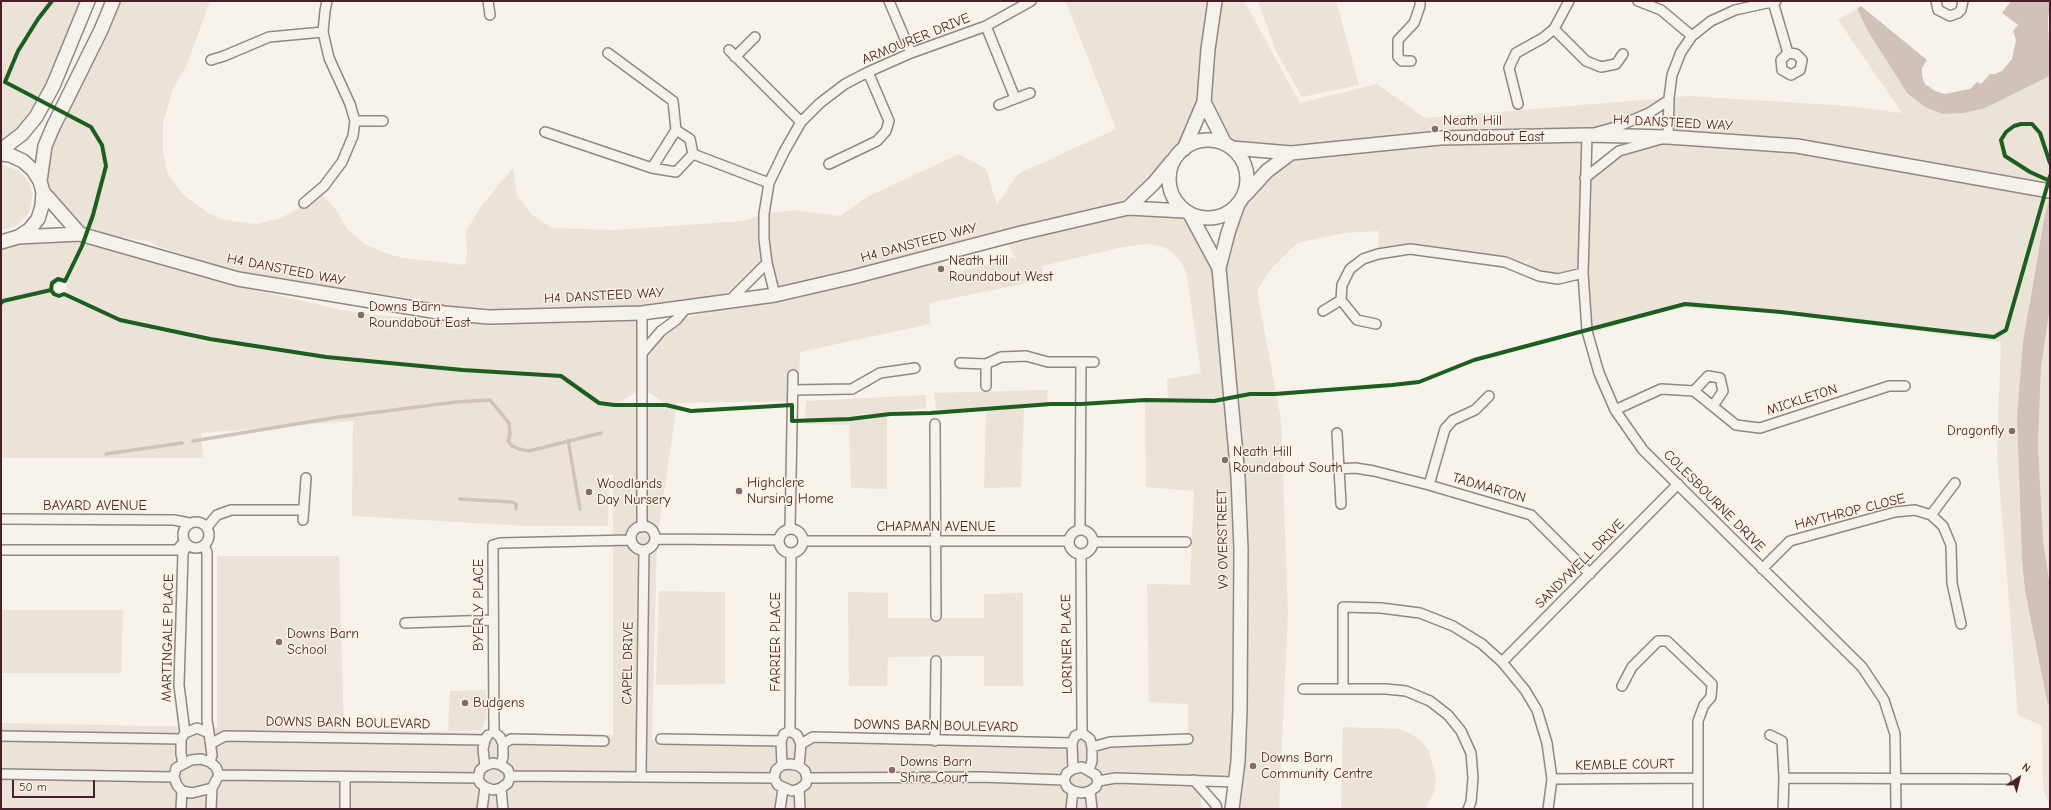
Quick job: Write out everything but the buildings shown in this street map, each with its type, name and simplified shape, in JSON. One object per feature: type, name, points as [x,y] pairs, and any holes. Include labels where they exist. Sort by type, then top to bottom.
[{"type":"street","points":[[1,150],[22,134],[36,117],[53,86],[88,1]]},
{"type":"street","points":[[1,242],[18,237],[29,230],[38,219],[42,206],[41,187],[45,146],[113,1]]},
{"type":"street","points":[[304,203],[324,186],[342,162],[353,136],[355,122],[350,104],[329,58],[323,32],[324,11],[328,1]]},
{"type":"street","points":[[488,1],[490,15]]},
{"type":"street","points":[[889,1],[911,53]]},
{"type":"street","points":[[1215,1],[1208,49],[1204,102],[1180,153],[1171,168],[1169,180],[1171,191],[1176,202],[1187,212],[1202,218],[1216,218],[1228,213],[1267,171],[1291,153]]},
{"type":"street","points":[[1411,61],[1402,61],[1398,57],[1398,40],[1414,23],[1420,6],[1420,1]]},
{"type":"street","points":[[1518,104],[1509,68],[1516,53],[1543,38],[1554,29],[1569,1]]},
{"type":"street","points":[[1638,1],[1661,10],[1692,36]]},
{"type":"street","points":[[1936,1],[1938,10],[1945,16],[1958,13],[1961,10],[1963,1]]},
{"type":"street","name":"ARMOURER DRIVE","points":[[775,295],[768,263],[764,220],[769,183],[801,122],[820,102],[846,84],[868,72],[911,53],[986,26],[1029,2]]},
{"type":"street","points":[[1585,178],[1619,151],[1668,137],[1669,100],[1672,75],[1681,52],[1692,36],[1711,21],[1735,10],[1775,2],[1788,53]]},
{"type":"street","points":[[986,26],[1015,98]]},
{"type":"street","points":[[1554,29],[1586,61],[1596,65],[1601,66],[1616,64],[1623,54]]},
{"type":"street","points":[[211,60],[269,37],[323,32]]},
{"type":"street","points":[[755,37],[732,54],[801,122]]},
{"type":"street","points":[[608,53],[673,101],[676,130],[652,168]]},
{"type":"street","points":[[829,164],[877,142],[886,131],[889,121],[868,72]]},
{"type":"street","points":[[999,104],[1030,93]]},
{"type":"street","points":[[1587,135],[1619,126],[1649,114],[1669,100]]},
{"type":"street","points":[[1204,102],[1229,146],[1241,158],[1246,170],[1247,183],[1241,200]]},
{"type":"street","points":[[355,122],[383,121]]},
{"type":"street","points":[[676,130],[690,139],[693,154]]},
{"type":"street","points":[[545,132],[652,168],[676,172],[693,154]]},
{"type":"street","name":"H4 DANSTEED WAY","points":[[1229,146],[1291,153],[1397,141],[1440,138],[1587,135],[1668,137],[1797,146],[2050,191]]},
{"type":"street","name":"COLESBOURNE DRIVE","points":[[1587,135],[1583,273],[1587,331],[1599,373],[1615,410],[1643,450],[1862,667],[1884,700],[1896,734],[1896,809]]},
{"type":"street","points":[[1128,208],[1154,183],[1180,153],[1193,143],[1204,140],[1215,141],[1229,146]]},
{"type":"street","points":[[1,154],[10,155],[23,161],[33,170],[41,187],[85,235]]},
{"type":"street","points":[[693,154],[769,183]]},
{"type":"street","name":"V9 OVERSTREET","points":[[1232,809],[1238,761],[1240,710],[1241,549],[1238,477],[1219,268],[1228,233],[1241,200]]},
{"type":"street","name":"H4 DANSTEED WAY","points":[[18,237],[85,235],[238,279],[444,313],[489,316],[642,313],[775,295],[853,277],[1021,233],[1128,208],[1187,212]]},
{"type":"street","name":"V9 OVERSTREET","points":[[1187,212],[1219,268]]},
{"type":"street","points":[[1376,324],[1357,320],[1341,300],[1342,285],[1350,270],[1363,259],[1378,254],[1410,249],[1505,262],[1539,276],[1558,278],[1583,273]]},
{"type":"street","points":[[728,301],[768,263]]},
{"type":"street","points":[[1323,311],[1341,300]]},
{"type":"street","points":[[643,352],[661,330],[676,320],[687,307]]},
{"type":"street","points":[[642,313],[642,527]]},
{"type":"street","points":[[960,363],[986,364],[1001,357],[1026,356],[1048,362],[1094,362]]},
{"type":"street","points":[[1080,529],[1082,363]]},
{"type":"street","points":[[986,364],[986,386]]},
{"type":"street","points":[[793,390],[852,389],[880,373],[914,368]]},
{"type":"street","points":[[790,528],[792,375]]},
{"type":"street","points":[[1615,410],[1661,389],[1694,391],[1708,376],[1720,378],[1724,390],[1713,406]]},
{"type":"street","name":"MICKLETON","points":[[1694,391],[1736,425],[1760,428],[1888,386],[1904,386]]},
{"type":"street","name":"TADMARTON","points":[[1429,485],[1445,429],[1453,420],[1475,410],[1489,396]]},
{"type":"street","points":[[935,424],[936,616]]},
{"type":"street","points":[[1337,433],[1341,504]]},
{"type":"street","name":"TADMARTON","points":[[1340,469],[1355,468],[1374,471],[1429,485],[1531,515],[1590,574]]},
{"type":"street","points":[[303,520],[306,478]]},
{"type":"street","points":[[1955,482],[1931,515],[1943,526],[1951,545],[1952,583],[1961,624]]},
{"type":"street","name":"SANDYWELL DRIVE","points":[[1502,662],[1678,484]]},
{"type":"street","points":[[206,527],[218,515],[231,510],[304,510]]},
{"type":"street","name":"HAYTHROP CLOSE","points":[[1762,569],[1790,541],[1895,512],[1915,510],[1931,515]]},
{"type":"street","name":"BAYARD AVENUE","points":[[1,519],[174,520],[189,523]]},
{"type":"street","points":[[201,522],[206,527],[209,539],[204,545],[197,548],[186,544],[182,533],[189,523],[201,522]]},
{"type":"street","points":[[642,527],[651,530],[655,539],[652,546],[644,551],[635,548],[631,540],[634,531],[642,527]]},
{"type":"street","points":[[790,528],[799,532],[803,541],[800,549],[791,553],[782,549],[778,540],[781,533],[790,528]]},
{"type":"street","points":[[1080,529],[1090,534],[1093,542],[1088,551],[1081,554],[1071,548],[1068,541],[1073,532],[1080,529]]},
{"type":"street","points":[[655,539],[778,540]]},
{"type":"street","name":"BYERLY PLACE","points":[[494,732],[492,620],[493,545],[500,543],[631,540]]},
{"type":"street","name":"CHAPMAN AVENUE","points":[[803,541],[1068,541]]},
{"type":"street","points":[[1093,542],[1186,542]]},
{"type":"street","points":[[1,550],[177,550],[186,544]]},
{"type":"street","name":"MARTINGALE PLACE","points":[[183,763],[181,754],[183,736],[179,685],[183,552],[186,544]]},
{"type":"street","points":[[204,545],[207,552],[207,713],[209,733],[212,743],[212,755],[210,762]]},
{"type":"street","name":"CAPEL DRIVE","points":[[641,776],[644,551]]},
{"type":"street","name":"FARRIER PLACE","points":[[790,731],[791,553]]},
{"type":"street","name":"LORINER PLACE","points":[[1081,554],[1082,733]]},
{"type":"street","points":[[1343,688],[1343,607],[1381,608],[1420,613],[1453,626],[1482,644],[1502,662],[1525,690],[1537,710],[1547,743],[1552,779],[1548,809]]},
{"type":"street","points":[[405,623],[492,620]]},
{"type":"street","points":[[1622,686],[1632,667],[1658,641],[1667,641],[1712,684],[1711,697],[1704,705],[1698,721],[1698,809]]},
{"type":"street","points":[[935,741],[936,661]]},
{"type":"street","points":[[1303,689],[1343,688],[1406,691],[1430,701],[1448,715],[1461,731],[1471,753],[1473,778],[1471,802],[1468,809]]},
{"type":"street","points":[[1,736],[183,736],[197,728],[209,733]]},
{"type":"street","points":[[782,765],[781,741],[784,734],[790,731],[797,735],[801,744],[799,766]]},
{"type":"street","points":[[485,766],[483,749],[485,740],[494,732],[500,737],[503,744],[504,757],[501,765]]},
{"type":"street","points":[[1073,769],[1072,743],[1075,736],[1082,733],[1090,739],[1092,747],[1092,760],[1089,770]]},
{"type":"street","points":[[1770,735],[1782,741],[1784,778],[1783,809]]},
{"type":"street","name":"DOWNS BARN BOULEVARD","points":[[212,743],[225,736],[485,740]]},
{"type":"street","name":"DOWNS BARN BOULEVARD","points":[[801,744],[813,737],[1072,743]]},
{"type":"street","points":[[1092,747],[1110,742],[1188,739]]},
{"type":"street","points":[[503,744],[511,740],[604,741]]},
{"type":"street","points":[[661,740],[781,741]]},
{"type":"street","points":[[211,809],[212,788],[219,775],[216,767],[210,762],[196,760],[183,763],[176,768],[174,777],[176,785],[182,791],[192,793],[212,788]]},
{"type":"street","points":[[493,762],[508,770],[510,776],[508,783],[501,788],[493,790],[485,788],[480,783],[478,778],[480,770],[485,766],[493,762]]},
{"type":"street","points":[[790,764],[799,766],[806,771],[806,784],[799,789],[792,791],[778,785],[774,778],[776,770],[782,765],[790,764]]},
{"type":"street","points":[[1082,767],[1096,775],[1098,781],[1096,787],[1090,791],[1082,793],[1073,791],[1067,787],[1064,780],[1067,772],[1073,769],[1082,767]]},
{"type":"street","points":[[1,774],[174,777]]},
{"type":"street","points":[[219,775],[478,778]]},
{"type":"street","points":[[510,776],[774,778]]},
{"type":"street","points":[[345,777],[345,809]]},
{"type":"street","points":[[807,778],[981,777],[1064,780]]},
{"type":"street","points":[[1098,781],[1116,778],[1235,782]]},
{"type":"street","name":"KEMBLE COURT","points":[[1552,779],[1698,778]]},
{"type":"street","points":[[1784,778],[2006,779]]},
{"type":"street","points":[[1194,780],[1216,805],[1217,809]]},
{"type":"street","points":[[482,809],[485,788]]},
{"type":"street","points":[[501,788],[503,809]]},
{"type":"street","points":[[780,809],[783,788]]},
{"type":"street","points":[[799,789],[800,809]]},
{"type":"street","points":[[181,809],[182,791]]},
{"type":"street","points":[[1071,809],[1073,791]]},
{"type":"street","points":[[1090,791],[1092,809]]},
{"type":"shaded area","points":[[1,1],[88,1],[36,117],[1,150]]},
{"type":"shaded area","points":[[113,1],[210,1],[186,67],[173,88],[163,123],[163,150],[167,172],[182,194],[208,213],[225,220],[256,224],[281,218],[298,209],[318,190],[337,211],[348,230],[365,244],[385,253],[403,258],[465,265],[467,253],[466,231],[482,205],[513,168],[517,195],[532,215],[552,228],[614,230],[743,221],[764,214],[793,210],[840,216],[867,197],[959,154],[986,169],[997,205],[1018,174],[1116,129],[1068,7],[1064,1],[1244,1],[1300,103],[1377,84],[1425,118],[1689,96],[1849,106],[1902,113],[1838,20],[1857,9],[1869,33],[1907,93],[1985,108],[2050,76],[2050,197],[2044,219],[2029,304],[2017,417],[2022,560],[2025,591],[2047,701],[2050,709],[2050,809],[2043,788],[2042,726],[2018,715],[1997,453],[2001,342],[1752,310],[1676,308],[1588,334],[1583,273],[1539,276],[1524,265],[1535,257],[1524,263],[1424,250],[1378,254],[1379,231],[1344,233],[1297,243],[1269,271],[1257,291],[1281,420],[1288,613],[1279,809],[1232,809],[1235,782],[1197,780],[1203,809],[1,809],[1,723],[613,735],[613,475],[570,474],[569,509],[527,508],[527,526],[352,516],[353,421],[201,433],[203,458],[1,458],[1,242],[79,234],[43,192],[45,146]],"holes":[[[1669,99],[1668,137],[1619,151],[1585,178],[1588,135],[1649,113]],[[1204,103],[1232,148],[1290,153],[1238,204],[1219,267],[1185,211],[1128,207],[1184,149]],[[89,227],[115,236],[153,242],[155,245],[202,261],[266,278],[332,289],[421,299],[444,313],[443,320],[377,315],[342,310],[221,282],[87,243],[82,247],[90,236]],[[1001,227],[1004,237],[1015,257],[1016,262],[1014,257],[958,272],[932,256],[989,241]],[[1147,244],[1164,247],[1173,253],[1182,263],[1187,275],[1201,373],[1167,379],[1168,400],[1177,401],[1145,400],[1146,487],[1194,491],[1190,585],[1147,584],[1149,702],[1188,704],[1188,739],[935,741],[813,737],[652,739],[657,542],[677,403],[790,401],[799,386],[800,352],[930,324],[929,303],[1023,284],[1043,272],[1042,266],[1123,247]],[[768,263],[775,295],[676,320],[643,351],[642,313],[703,300],[740,288]],[[55,280],[62,280],[67,285],[66,293],[62,296],[57,296],[51,290],[51,286]],[[643,388],[664,403],[615,405]]]},
{"type":"shaded area","points":[[1258,1],[1336,1],[1359,85],[1302,97],[1276,51]]},
{"type":"shaded area","points":[[2011,1],[2050,1],[2048,21],[2050,76],[1985,108],[1964,113],[1943,114],[1925,107],[1907,93],[1869,33],[1857,9],[1861,6],[1927,60],[1922,68],[1922,76],[1925,84],[1935,91],[1944,94],[1970,89],[1977,82],[1981,84],[1990,74],[1995,74],[2002,71],[2012,59],[2016,40],[2013,31],[2018,25],[2002,13]]},
{"type":"shaded area","points":[[1,165],[18,170],[26,178],[31,188],[32,199],[30,210],[24,219],[16,226],[1,230]]},
{"type":"shaded area","points":[[2050,196],[2050,307],[2041,367],[2038,445],[2043,540],[2050,587],[2050,709],[2047,701],[2025,591],[2022,560],[2017,417],[2023,342],[2044,219]]},
{"type":"shaded area","points":[[2050,307],[2050,587],[2043,540],[2038,445],[2041,367]]},
{"type":"shaded area","points":[[1047,390],[1048,406],[1024,408],[1021,487],[984,488],[986,412],[936,409],[934,393]]},
{"type":"shaded area","points":[[926,395],[926,408],[887,412],[887,489],[851,488],[849,425],[805,424],[806,401]]},
{"type":"shaded area","name":"Woodlands Day Nursery","points":[[570,474],[609,475],[608,526],[527,526],[527,508]]},
{"type":"shaded area","name":"Downs Barn School","points":[[217,556],[339,556],[344,731],[217,728]]},
{"type":"shaded area","points":[[659,591],[725,592],[725,684],[656,685]]},
{"type":"shaded area","points":[[848,592],[888,593],[888,618],[984,618],[984,594],[1023,593],[1023,686],[984,686],[984,656],[888,657],[887,686],[849,686]]},
{"type":"shaded area","points":[[1,610],[123,610],[121,673],[1,673]]},
{"type":"shaded area","points":[[486,690],[486,719],[481,731],[448,731],[450,691]]},
{"type":"shaded area","points":[[1343,727],[1399,729],[1411,734],[1422,742],[1429,751],[1436,778],[1434,792],[1425,809],[1341,809]]},
{"type":"waterway","points":[[193,441],[339,417],[456,402],[490,400],[509,423],[510,434],[508,441],[512,446],[519,449],[529,451],[601,433]]},
{"type":"waterway","points":[[568,440],[580,509]]},
{"type":"waterway","points":[[106,454],[182,443]]},
{"type":"waterway","points":[[460,499],[512,502],[516,504],[516,509]]},
{"type":"cycle path","points":[[52,1],[38,19],[18,51],[5,82],[91,127],[102,145],[106,166],[93,215],[82,246],[65,281],[58,279],[52,283],[51,290],[54,294],[59,296],[64,294],[120,320],[210,339],[326,357],[463,370],[561,376],[599,403],[614,405],[666,405],[691,411],[792,405],[792,421],[850,419],[890,414],[931,413],[1051,404],[1081,404],[1145,400],[1214,401],[1250,394],[1275,394],[1419,382],[1474,360],[1685,304],[1781,312],[1994,337],[2006,330],[2050,176]]},
{"type":"cycle path","points":[[2050,163],[2040,133],[2032,124],[2021,124],[2014,126],[2006,132],[2001,140],[2005,156],[2030,172],[2050,181]]},
{"type":"cycle path","points":[[1,303],[3,301],[51,290]]},
{"type":"place","name":"Neath Hill Roundabout East","points":[[1435,129]]},
{"type":"place","name":"Neath Hill Roundabout West","points":[[941,269]]},
{"type":"place","name":"Downs Barn Roundabout East","points":[[361,315]]},
{"type":"place","name":"Dragonfly","points":[[2012,431]]},
{"type":"place","name":"Neath Hill Roundabout South","points":[[1225,460]]},
{"type":"place","name":"Highclere Nursing Home","points":[[739,491]]},
{"type":"place","name":"Woodlands Day Nursery","points":[[589,492]]},
{"type":"place","name":"Downs Barn School","points":[[279,642]]},
{"type":"place","name":"Budgens","points":[[465,703]]},
{"type":"place","name":"Downs Barn Community Centre","points":[[1253,766]]},
{"type":"place","name":"Downs Barn Shire Court","points":[[892,770]]}]
